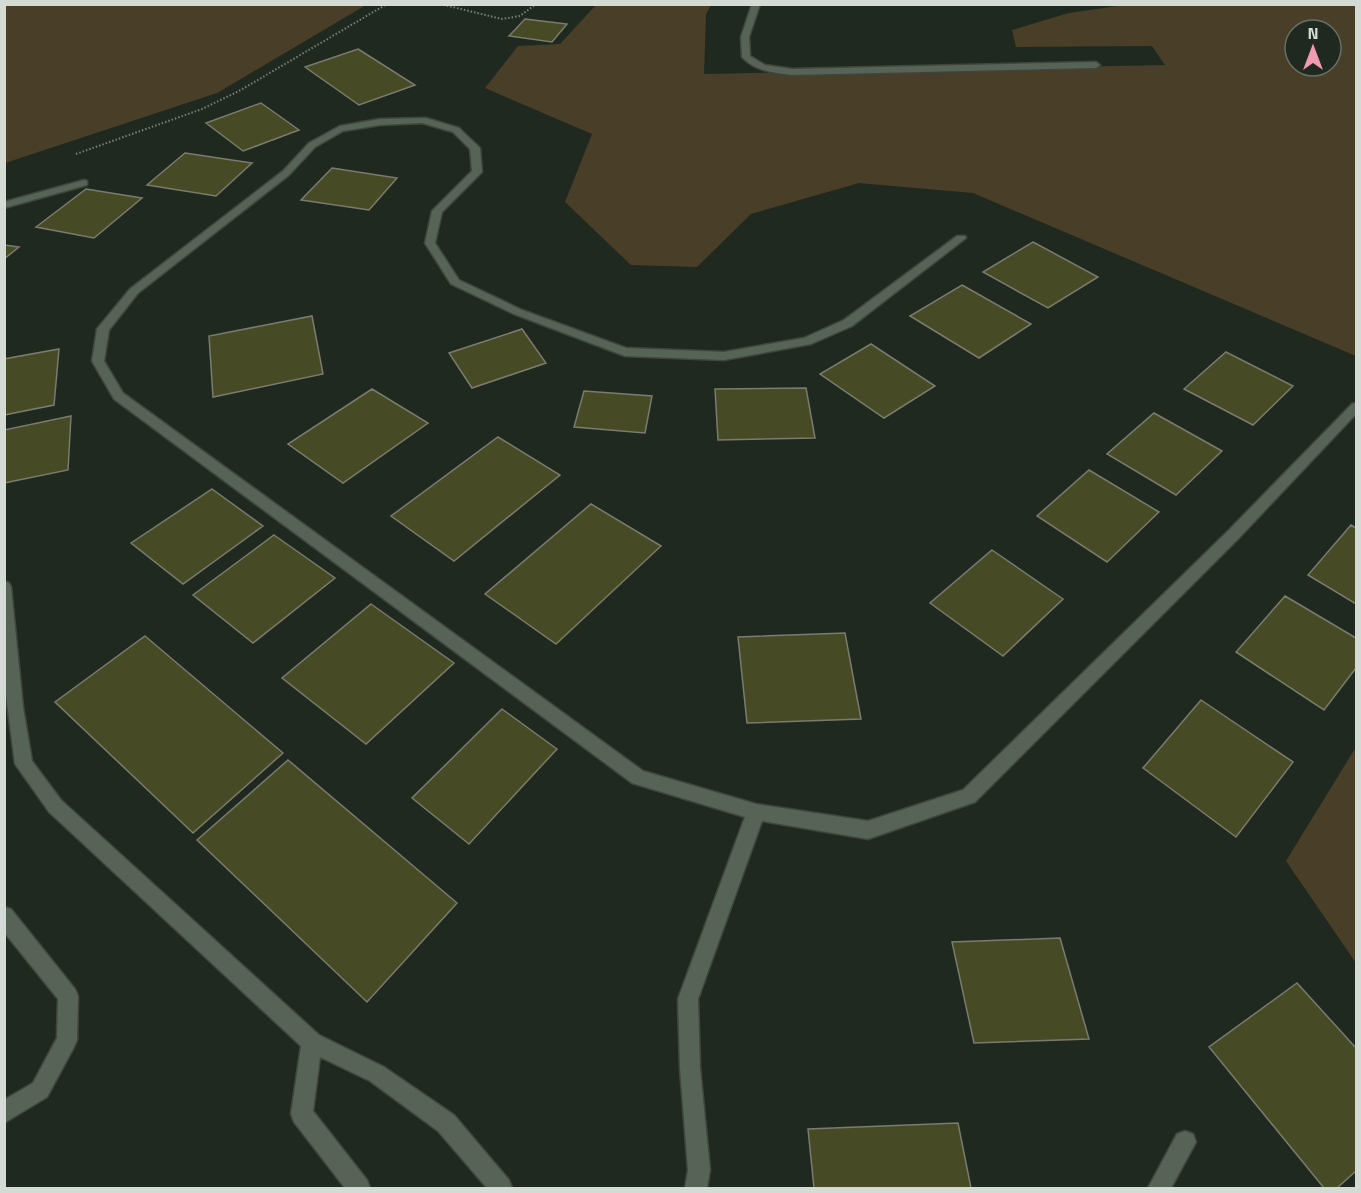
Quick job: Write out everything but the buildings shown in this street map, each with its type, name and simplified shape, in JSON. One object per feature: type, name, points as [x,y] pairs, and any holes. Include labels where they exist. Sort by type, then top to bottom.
[{"type":"street","points":[[756,4],[745,37],[746,57],[754,64],[768,69],[792,72],[1096,65]]},
{"type":"street","points":[[962,238],[848,322],[807,341],[724,356],[624,352],[518,312],[455,282],[430,243],[437,211],[477,172],[475,148],[456,130],[423,120],[380,122],[340,129],[312,145],[286,173],[134,291],[103,329],[98,361],[118,396],[638,777],[756,812],[868,830],[969,796],[1233,535],[1356,407]]},
{"type":"street","points":[[4,205],[84,183]]},
{"type":"street","points":[[4,587],[15,707],[24,764],[56,806],[312,1042],[377,1074],[446,1123],[501,1188]]},
{"type":"street","points":[[696,1188],[699,1170],[690,1068],[688,999],[756,812]]},
{"type":"street","points":[[4,916],[68,996],[67,1040],[40,1090],[4,1113]]},
{"type":"street","points":[[312,1042],[302,1114],[359,1188]]},
{"type":"street","points":[[1159,1188],[1185,1142]]},
{"type":"path","points":[[67,158],[202,109],[304,55],[387,4]]},
{"type":"path","points":[[440,4],[502,19],[520,16],[537,4]]},
{"type":"shaded area","points":[[4,5],[366,5],[217,93],[5,163]]},
{"type":"shaded area","points":[[596,5],[711,5],[706,14],[704,74],[1165,65],[1152,46],[1016,47],[1012,30],[1069,13],[1124,5],[1356,5],[1356,356],[973,193],[859,183],[751,214],[697,267],[631,265],[565,202],[592,134],[485,88],[518,46],[560,44]]},
{"type":"shaded area","points":[[1356,747],[1356,963],[1286,861]]}]
